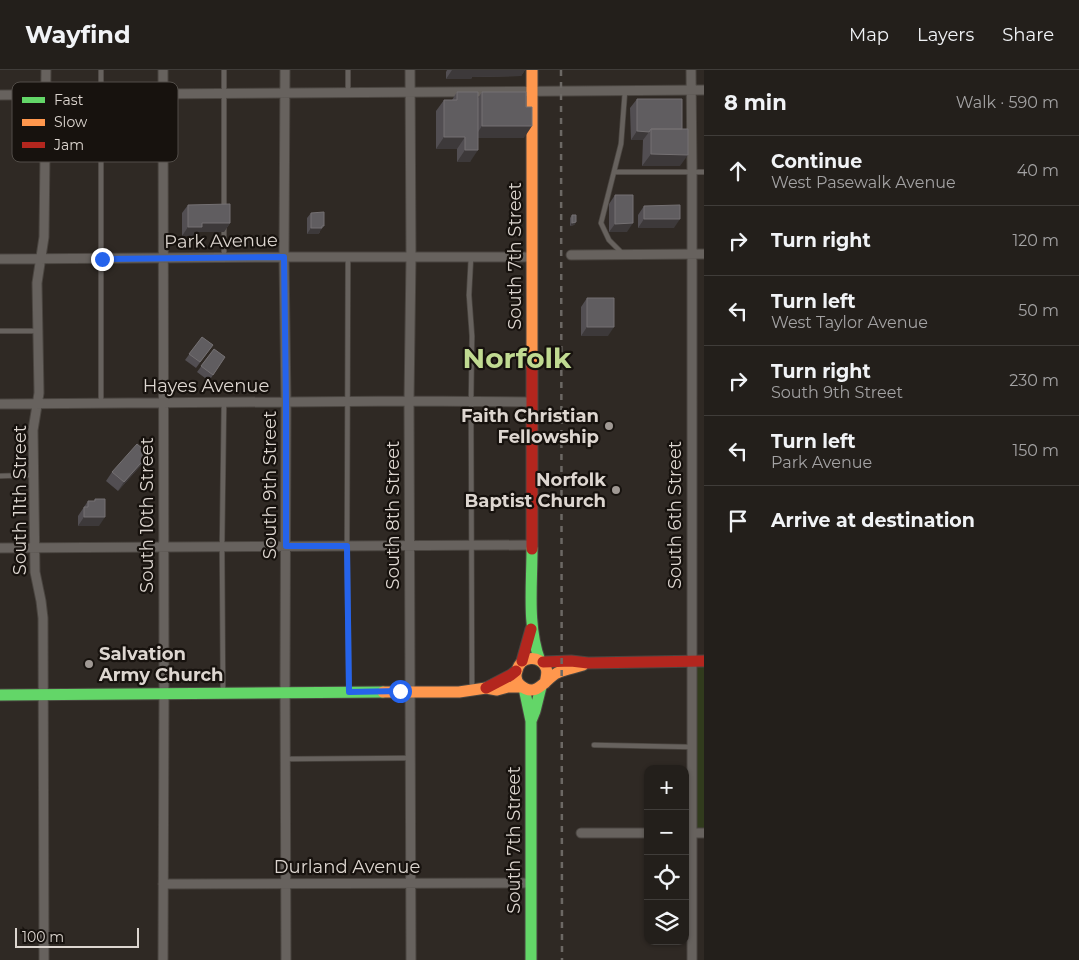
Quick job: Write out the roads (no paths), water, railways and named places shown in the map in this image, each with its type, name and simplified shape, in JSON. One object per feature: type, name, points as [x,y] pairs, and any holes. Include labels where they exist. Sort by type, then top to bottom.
[{"type":"street","name":"South 9th Street","points":[[286,70],[284,257],[286,403],[286,960]]},
{"type":"street","name":"South 8th Street","points":[[410,70],[411,960]]},
{"type":"street","name":"South 7th Street","points":[[532,70],[532,622],[536,650],[542,662]]},
{"type":"street","name":"South 6th Street","points":[[689,810],[691,746],[691,70]]},
{"type":"street","points":[[178,93],[704,90]]},
{"type":"street","name":"South 11th Street","points":[[44,960],[43,618],[35,572],[33,430],[39,393],[37,283],[44,237],[45,162]]},
{"type":"street","name":"South 10th Street","points":[[163,162],[163,960]]},
{"type":"street","points":[[571,255],[704,254]]},
{"type":"street","name":"Park Avenue","points":[[0,259],[532,257]]},
{"type":"street","name":"Hayes Avenue","points":[[0,404],[532,402]]},
{"type":"street","points":[[0,548],[532,545]]},
{"type":"street","name":"South 7th Street","points":[[522,661],[532,622]]},
{"type":"street","points":[[486,688],[511,675],[522,661],[532,658],[542,662],[571,661],[588,663],[704,661]]},
{"type":"street","points":[[542,662],[548,673],[543,685]]},
{"type":"street","points":[[0,695],[223,692],[459,692],[486,688],[497,690],[508,687],[533,690],[543,685],[557,672],[588,663]]},
{"type":"street","points":[[516,671],[517,681],[523,688]]},
{"type":"street","name":"South 7th Street","points":[[531,721],[543,685]]},
{"type":"street","name":"South 7th Street","points":[[523,688],[531,721],[531,960]]},
{"type":"street","points":[[581,833],[644,833]]},
{"type":"street","points":[[689,833],[704,833]]},
{"type":"street","name":"South 6th Street","points":[[689,855],[692,960]]},
{"type":"street","name":"Durland Avenue","points":[[163,884],[531,883]]},
{"type":"lane","points":[[224,70],[224,213]]},
{"type":"lane","points":[[348,70],[348,93]]},
{"type":"lane","points":[[624,255],[609,240],[601,223],[621,144],[625,91]]},
{"type":"lane","points":[[101,162],[101,403]]},
{"type":"lane","points":[[614,172],[704,172]]},
{"type":"lane","points":[[224,222],[224,257]]},
{"type":"lane","points":[[348,257],[347,546],[349,692]]},
{"type":"lane","points":[[471,257],[469,295],[472,336],[472,690]]},
{"type":"lane","points":[[0,331],[38,331]]},
{"type":"lane","points":[[223,692],[222,547],[224,403]]},
{"type":"lane","points":[[0,476],[33,475]]},
{"type":"lane","points":[[594,745],[691,746]]},
{"type":"lane","points":[[286,758],[410,758]]},
{"type":"railway","points":[[561,70],[562,960]]},
{"type":"place","name":"Faith Christian Fellowship","points":[[609,426]]},
{"type":"place","name":"Norfolk Baptist Church","points":[[616,490]]},
{"type":"place","name":"Salvation Army Church","points":[[89,664]]},
{"type":"district","name":"Norfolk","points":[[517,358]]}]
